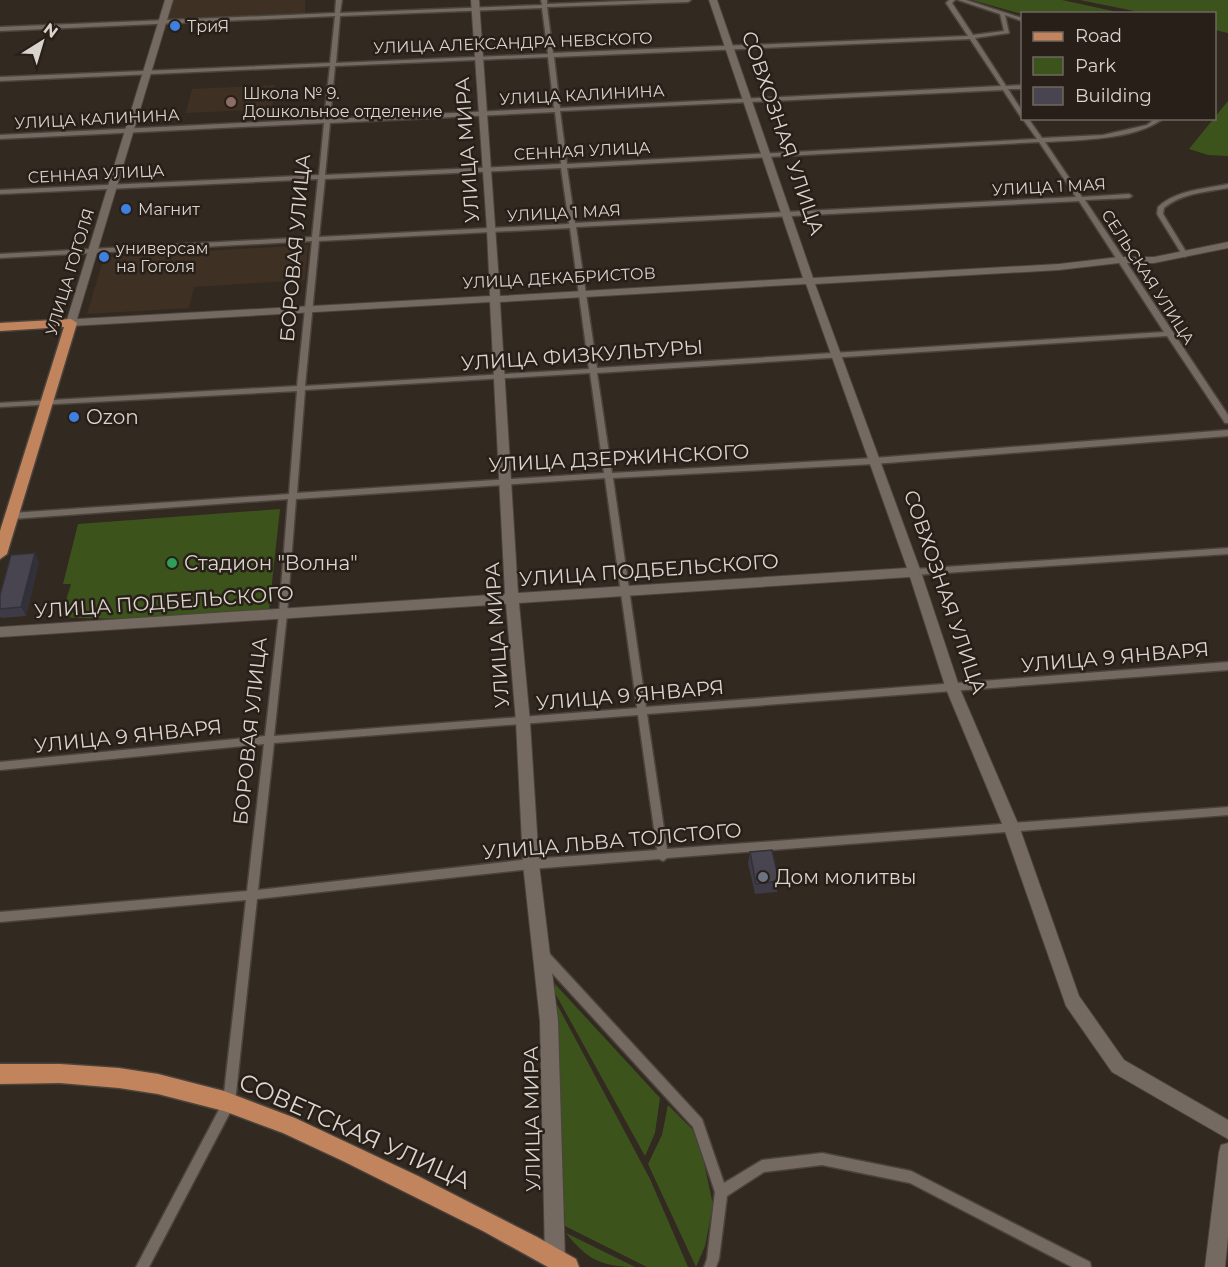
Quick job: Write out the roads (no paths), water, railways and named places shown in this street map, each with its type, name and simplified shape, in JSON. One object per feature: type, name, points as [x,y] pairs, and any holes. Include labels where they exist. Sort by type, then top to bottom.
[{"type":"main road","name":"УЛИЦА ГОГОЛЯ","points":[[0,554],[169,0]]},
{"type":"main road","name":"СОВХОЗНАЯ УЛИЦА","points":[[713,0],[809,280],[915,572],[953,689],[1011,826],[1072,1000],[1118,1066],[1228,1130]]},
{"type":"main road","name":"УЛИЦА МИРА","points":[[476,5],[492,230],[498,377],[507,481],[512,597],[523,722],[531,864],[549,1022],[559,1264]]},
{"type":"main road","name":"УЛИЦА ДЕКАБРИСТОВ","points":[[0,327],[584,292],[1059,267],[1119,260],[1154,260],[1228,245]]},
{"type":"main road","name":"УЛИЦА ПОДБЕЛЬСКОГО","points":[[0,632],[915,572]]},
{"type":"main road","name":"СОВЕТСКАЯ УЛИЦА","points":[[0,1074],[51,1072],[105,1076],[159,1084],[229,1103],[357,1156],[496,1225],[559,1264]]},
{"type":"main road","points":[[1215,1267],[1228,1152]]},
{"type":"street","name":"БОРОВАЯ УЛИЦА","points":[[142,1267],[229,1103],[267,740],[283,614],[301,388],[339,0]]},
{"type":"street","points":[[0,29],[336,15],[476,5],[688,0]]},
{"type":"street","name":"СЕЛЬСКАЯ УЛИЦА","points":[[952,0],[949,3],[1021,113]]},
{"type":"street","points":[[961,0],[1021,18]]},
{"type":"street","points":[[544,3],[564,166],[584,292],[593,371],[663,856]]},
{"type":"street","name":"УЛИЦА АЛЕКСАНДРА НЕВСКОГО","points":[[0,79],[972,37],[1007,33],[1002,12]]},
{"type":"street","name":"УЛИЦА КАЛИНИНА","points":[[0,137],[326,123],[1021,87]]},
{"type":"street","name":"СЕЛЬСКАЯ УЛИЦА","points":[[1026,120],[1082,198],[1166,334],[1228,421]]},
{"type":"street","name":"СЕННАЯ УЛИЦА","points":[[0,192],[486,170],[1041,141],[1103,137],[1149,126],[1158,120]]},
{"type":"street","points":[[1185,255],[1160,214],[1161,207],[1166,202],[1179,197],[1228,186]]},
{"type":"street","name":"УЛИЦА 1 МАЯ","points":[[0,256],[1129,196]]},
{"type":"street","name":"УЛИЦА ФИЗКУЛЬТУРЫ","points":[[0,405],[498,377],[1166,334]]},
{"type":"street","name":"УЛИЦА ДЗЕРЖИНСКОГО","points":[[12,516],[507,481],[874,461],[1228,433]]},
{"type":"street","name":"УЛИЦА ПОДБЕЛЬСКОГО","points":[[915,572],[1228,551]]},
{"type":"street","name":"УЛИЦА 9 ЯНВАРЯ","points":[[0,766],[267,740],[953,689],[1228,666]]},
{"type":"street","name":"УЛИЦА ЛЬВА ТОЛСТОГО","points":[[0,917],[252,895],[531,864],[663,856],[1011,826],[1228,811]]},
{"type":"street","points":[[540,952],[698,1123],[720,1192],[713,1260],[710,1267]]},
{"type":"street","points":[[720,1192],[762,1167],[822,1159],[912,1177],[1085,1267]]},
{"type":"place","name":"ТриЯ","points":[[175,26]]},
{"type":"place","name":"Школа № 9. Дошкольное отделение","points":[[231,102]]},
{"type":"place","name":"Магнит","points":[[126,209]]},
{"type":"place","name":"универсам на Гоголя","points":[[104,257]]},
{"type":"place","name":"Ozon","points":[[74,417]]},
{"type":"place","name":"Стадион \"Волна\"","points":[[172,563]]},
{"type":"place","name":"Дом молитвы","points":[[763,877]]}]
